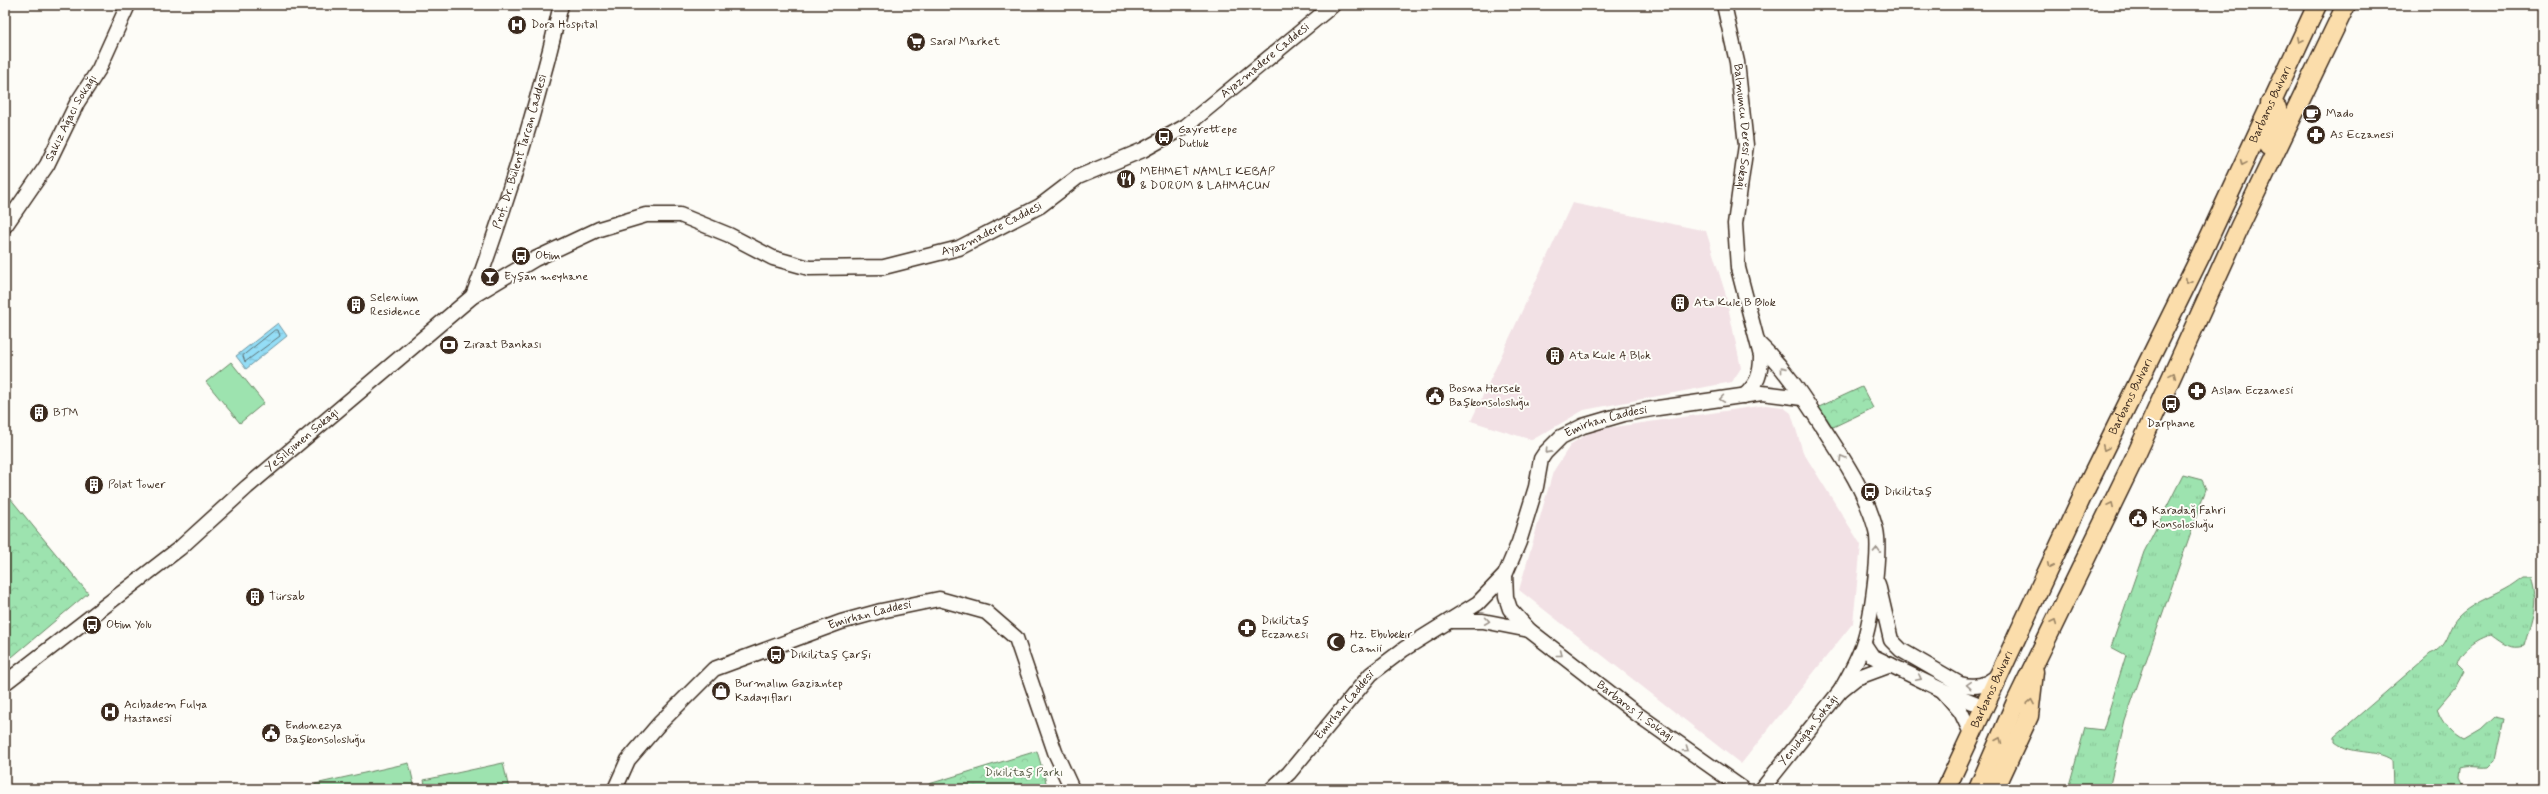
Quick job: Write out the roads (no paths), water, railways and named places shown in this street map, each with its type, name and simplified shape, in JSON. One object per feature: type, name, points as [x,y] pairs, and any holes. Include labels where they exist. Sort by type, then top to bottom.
[{"type":"main road","name":"Barbaros Bulvarı","points":[[1950,782],[2134,388],[2201,255],[2270,102],[2317,5]]},
{"type":"main road","points":[[1987,786],[2015,704],[2137,453],[2254,198],[2346,5]]},
{"type":"main road","points":[[2254,198],[2261,166],[2278,118],[2277,108],[2270,102]]},
{"type":"main road","points":[[1987,786],[2028,716],[2034,689],[2035,662]]},
{"type":"main road","points":[[1985,707],[1998,708],[2015,704]]},
{"type":"main road","points":[[1950,782],[1970,773],[1987,786]]},
{"type":"street","name":"Sakız Ağacı Sokağı","points":[[5,226],[47,165],[77,103],[99,69],[128,5]]},
{"type":"street","name":"Prof. Dr. Bülent Tarcan Caddesi","points":[[473,296],[525,136],[561,5]]},
{"type":"street","name":"Ayazmadere Caddesi","points":[[599,228],[646,215],[680,215],[729,235],[773,258],[809,268],[884,267],[959,248],[1040,206],[1078,178],[1143,150],[1186,126],[1333,5]]},
{"type":"street","name":"Balmumcu Deresi Sokağı","points":[[1724,5],[1737,62],[1746,145],[1735,224],[1738,268],[1759,344],[1761,370],[1754,387],[1744,396]]},
{"type":"street","name":"Yeşilçimen Sokağı","points":[[5,683],[12,673],[180,548],[247,487],[473,296],[535,260],[599,228]]},
{"type":"street","points":[[1759,344],[1787,374],[1848,467],[1871,515],[1876,532],[1878,593],[1891,640],[1901,650],[1960,684],[1970,686],[1988,684],[2002,670]]},
{"type":"street","name":"Emirhan Caddesi","points":[[1272,789],[1289,773],[1372,674],[1404,649],[1478,604],[1505,575],[1519,542],[1536,487],[1544,453],[1561,437],[1583,426],[1624,414],[1772,393],[1802,398]]},
{"type":"street","points":[[1841,690],[1864,644],[1876,568]]},
{"type":"street","name":"Barbaros 1. Sokağı","points":[[1505,575],[1506,597],[1510,609],[1530,630],[1637,714],[1743,789]]},
{"type":"street","name":"Emirhan Caddesi","points":[[615,789],[628,760],[659,724],[714,669],[841,622],[881,611],[939,599],[986,612],[1016,638],[1055,752],[1072,789]]},
{"type":"street","points":[[1448,621],[1483,621],[1530,630]]},
{"type":"street","points":[[1864,644],[1872,656],[1942,690],[1985,707]]},
{"type":"street","points":[[1841,690],[1856,678],[1891,665]]},
{"type":"street","name":"Yeşilçimen Sokağı","points":[[5,691],[12,673]]},
{"type":"street","name":"Yenidoğan Sokağı","points":[[1762,789],[1841,690]]},
{"type":"street","points":[[1942,690],[1961,712],[1972,735]]},
{"type":"water","points":[[278,323],[287,336],[246,369],[236,356]]},
{"type":"place","name":"Dora Hospital","points":[[517,25]]},
{"type":"place","name":"Saral Market","points":[[916,42]]},
{"type":"place","name":"Mado","points":[[2312,114]]},
{"type":"place","name":"As Eczanesi","points":[[2316,135]]},
{"type":"place","name":"Gayrettepe Dutluk","points":[[1164,137]]},
{"type":"place","name":"MEHMET NAMLI KEBAP & DÜRÜM & LAHMACUN","points":[[1126,179]]},
{"type":"place","name":"Otim","points":[[521,256]]},
{"type":"place","name":"Eyşan meyhane","points":[[490,277]]},
{"type":"place","name":"Ata Kule B Blok","points":[[1680,303]]},
{"type":"place","name":"Selenium Residence","points":[[356,305]]},
{"type":"place","name":"Ziraat Bankası","points":[[449,345]]},
{"type":"place","name":"Ata Kule A Blok","points":[[1555,356]]},
{"type":"place","name":"Aslan Eczanesi","points":[[2197,391]]},
{"type":"place","name":"Bosna Hersek Başkonsolosluğu","points":[[1435,396]]},
{"type":"place","name":"Darphane","points":[[2171,404]]},
{"type":"place","name":"BTM","points":[[39,413]]},
{"type":"place","name":"Polat Tower","points":[[94,485]]},
{"type":"place","name":"Dikilitaş","points":[[1870,492]]},
{"type":"place","name":"Karadağ Fahri Konsolosluğu","points":[[2138,518]]},
{"type":"place","name":"Türsab","points":[[255,597]]},
{"type":"place","name":"Otim Yolu","points":[[92,625]]},
{"type":"place","name":"Dikilitaş Eczanesi","points":[[1247,628]]},
{"type":"place","name":"Hz. Ebubekir Camii","points":[[1336,642]]},
{"type":"place","name":"Dikilitaş Çarşi","points":[[776,655]]},
{"type":"place","name":"Burmalım Gaziantep Kadayıfları","points":[[721,691]]},
{"type":"place","name":"Acıbadem Fulya Hastanesi","points":[[110,712]]},
{"type":"place","name":"Endonezya Başkonsolosluğu","points":[[271,733]]},
{"type":"park label","name":"Dikilitaş Parkı","points":[[1024,773]]}]
